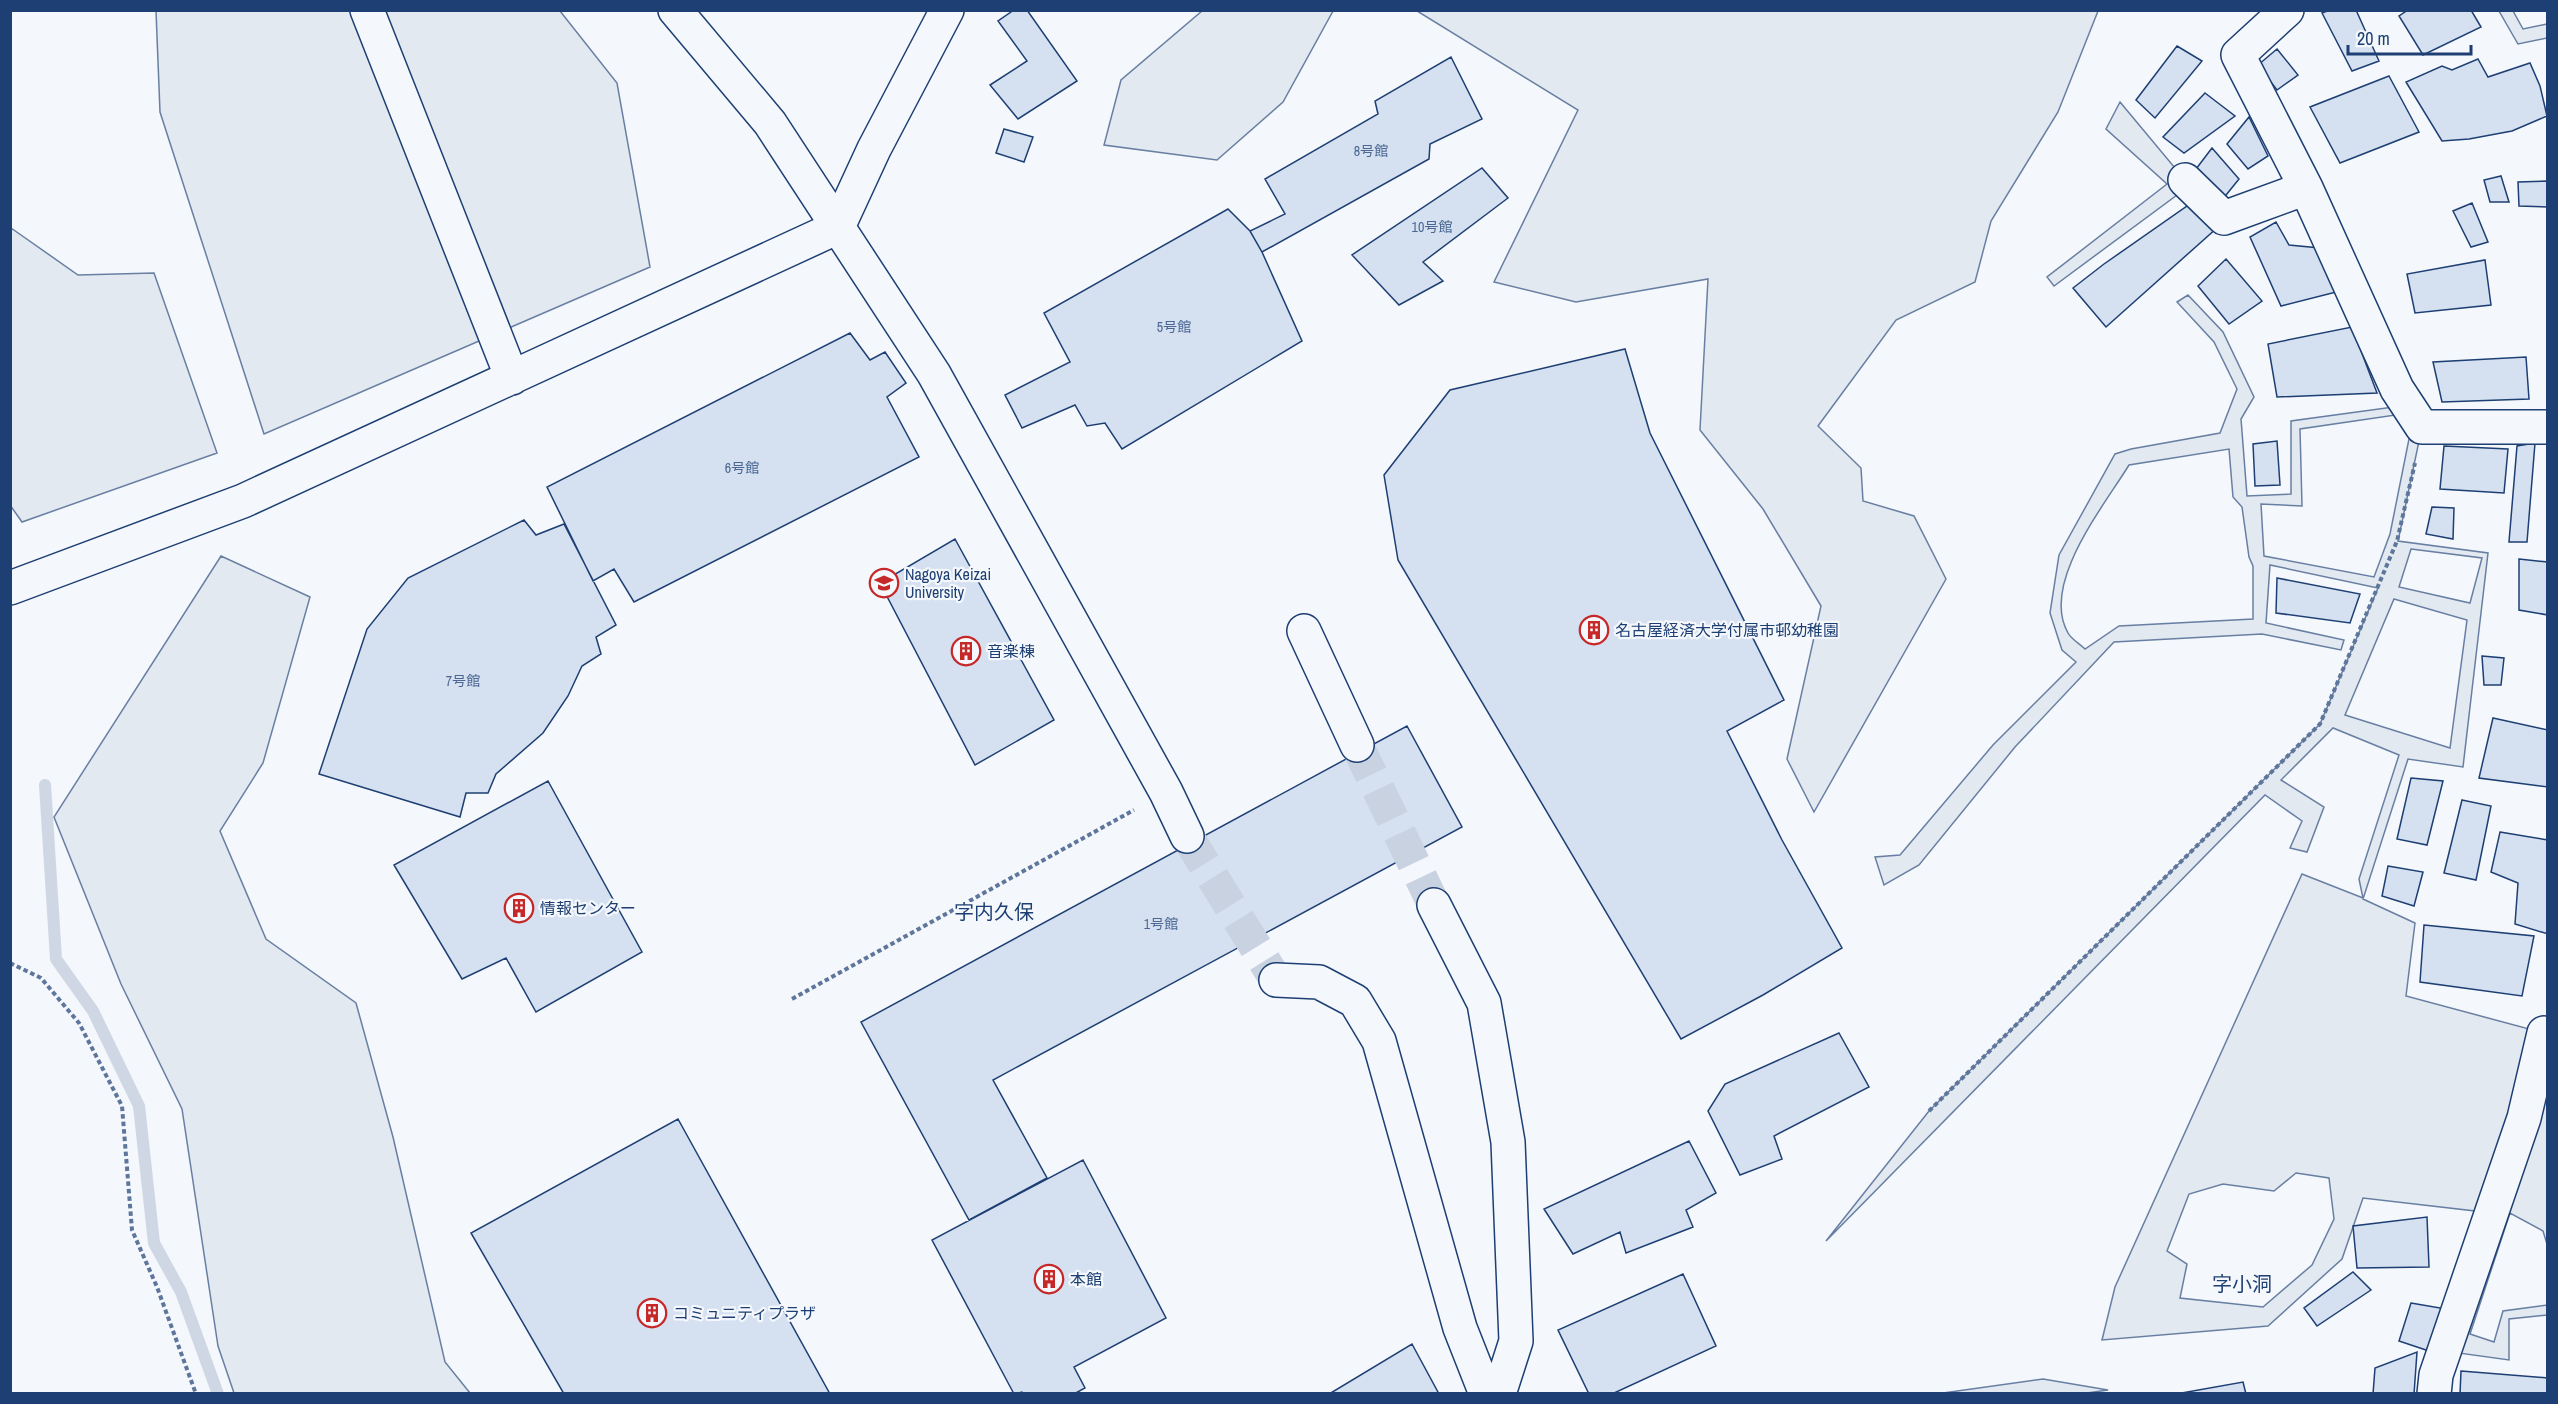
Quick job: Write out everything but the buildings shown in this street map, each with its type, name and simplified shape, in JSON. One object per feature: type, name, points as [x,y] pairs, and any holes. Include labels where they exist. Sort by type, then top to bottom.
[{"type":"street","points":[[367,10],[512,378]]},
{"type":"street","points":[[675,10],[771,123],[934,374],[1166,792],[1187,836]]},
{"type":"street","points":[[10,588],[243,501],[838,227],[874,149],[947,10]]},
{"type":"street","points":[[2287,10],[2238,56],[2306,188],[2397,389],[2422,427],[2547,427]]},
{"type":"street","points":[[2185,180],[2224,218],[2306,188]]},
{"type":"street","points":[[1304,631],[1357,745]]},
{"type":"street","points":[[1434,905],[1484,1003],[1508,1142],[1516,1341],[1498,1394]]},
{"type":"street","points":[[1276,980],[1319,982],[1355,1001],[1379,1041],[1460,1328],[1486,1394]]},
{"type":"street","points":[[2434,1394],[2436,1375],[2524,1118],[2544,1033]]},
{"type":"path","points":[[1929,1111],[2320,724],[2397,541],[2422,427]]},
{"type":"path","points":[[792,999],[1166,792]]},
{"type":"path","points":[[10,963],[41,978],[79,1023],[122,1106],[132,1230],[157,1287],[196,1394]]},
{"type":"shaded area","points":[[156,11],[560,11],[617,83],[650,267],[264,434],[160,112]]},
{"type":"shaded area","points":[[1202,11],[1333,11],[1283,102],[1217,160],[1104,145],[1121,80]]},
{"type":"shaded area","points":[[1417,11],[2098,11],[2058,112],[1991,221],[1975,282],[1896,320],[1818,426],[1861,468],[1863,501],[1914,516],[1946,579],[1814,812],[1787,759],[1821,606],[1763,509],[1700,430],[1708,279],[1576,302],[1494,282],[1578,110]]},
{"type":"shaded area","points":[[2499,11],[2513,11],[2523,29],[2547,24],[2547,38],[2518,44]]},
{"type":"shaded area","points":[[2120,102],[2185,180],[2177,195],[2054,286],[2047,277],[2167,184],[2106,129]]},
{"type":"shaded area","points":[[11,228],[78,275],[154,273],[217,453],[22,522],[10,505]]},
{"type":"shaded area","points":[[2188,295],[2223,332],[2254,397],[2241,419],[2247,496],[2291,494],[2291,421],[2408,405],[2422,427],[2398,541],[2488,553],[2463,767],[2408,759],[2363,899],[2415,923],[2406,996],[2544,1033],[2547,1018],[2547,1244],[2543,1231],[2510,1213],[2470,1334],[2494,1342],[2503,1311],[2547,1305],[2547,1315],[2509,1319],[2509,1360],[2444,1351],[2492,1213],[2363,1198],[2342,1259],[2268,1326],[2102,1340],[2115,1287],[2302,874],[2363,898],[2359,879],[2399,755],[2333,728],[2281,780],[2324,807],[2307,852],[2290,848],[2302,821],[2265,795],[1826,1241],[1929,1111],[2320,724],[2378,588],[2270,565],[2266,623],[2344,640],[2341,650],[2262,634],[2114,642],[2015,747],[1919,865],[1884,885],[1875,857],[1900,855],[1993,745],[2076,662],[2062,650],[2050,613],[2059,555],[2115,454],[2220,433],[2237,389],[2214,342],[2177,302]],"holes":[[[2402,414],[2411,429],[2390,534],[2374,577],[2264,556],[2261,504],[2302,506],[2300,429]],[[2229,449],[2233,497],[2242,507],[2249,557],[2253,566],[2253,619],[2119,626],[2085,649],[2069,635],[2062,613],[2062,592],[2068,569],[2091,523],[2129,465]],[[2411,549],[2482,558],[2470,603],[2399,587]],[[2394,599],[2467,620],[2450,748],[2345,715]],[[2296,1173],[2329,1178],[2334,1219],[2312,1265],[2263,1307],[2180,1298],[2187,1264],[2167,1251],[2189,1194],[2223,1184],[2274,1191]]]},
{"type":"shaded area","points":[[221,556],[310,597],[263,763],[220,831],[266,939],[356,1003],[393,1137],[445,1362],[470,1393],[234,1393],[218,1346],[182,1109],[121,984],[54,817]]},
{"type":"shaded area","points":[[2043,1379],[2108,1390],[2080,1394],[1943,1393]]},
{"type":"waterway","points":[[45,785],[56,959],[93,1011],[139,1106],[154,1243],[181,1292],[218,1394]]},
{"type":"tunnel","points":[[1357,745],[1434,905]]},
{"type":"tunnel","points":[[1187,836],[1276,980]]},
{"type":"place","name":"Nagoya Keizai University","points":[[884,583]]},
{"type":"place","name":"名古屋経済大学付属市邨幼稚園","points":[[1594,630]]},
{"type":"place","name":"音楽棟","points":[[966,651]]},
{"type":"place","name":"情報センター","points":[[519,908]]},
{"type":"place","name":"本館","points":[[1049,1279]]},
{"type":"place","name":"コミュニティプラザ","points":[[652,1313]]},
{"type":"district","name":"字内久保","points":[[994,912]]},
{"type":"district","name":"字小洞","points":[[2242,1284]]}]
